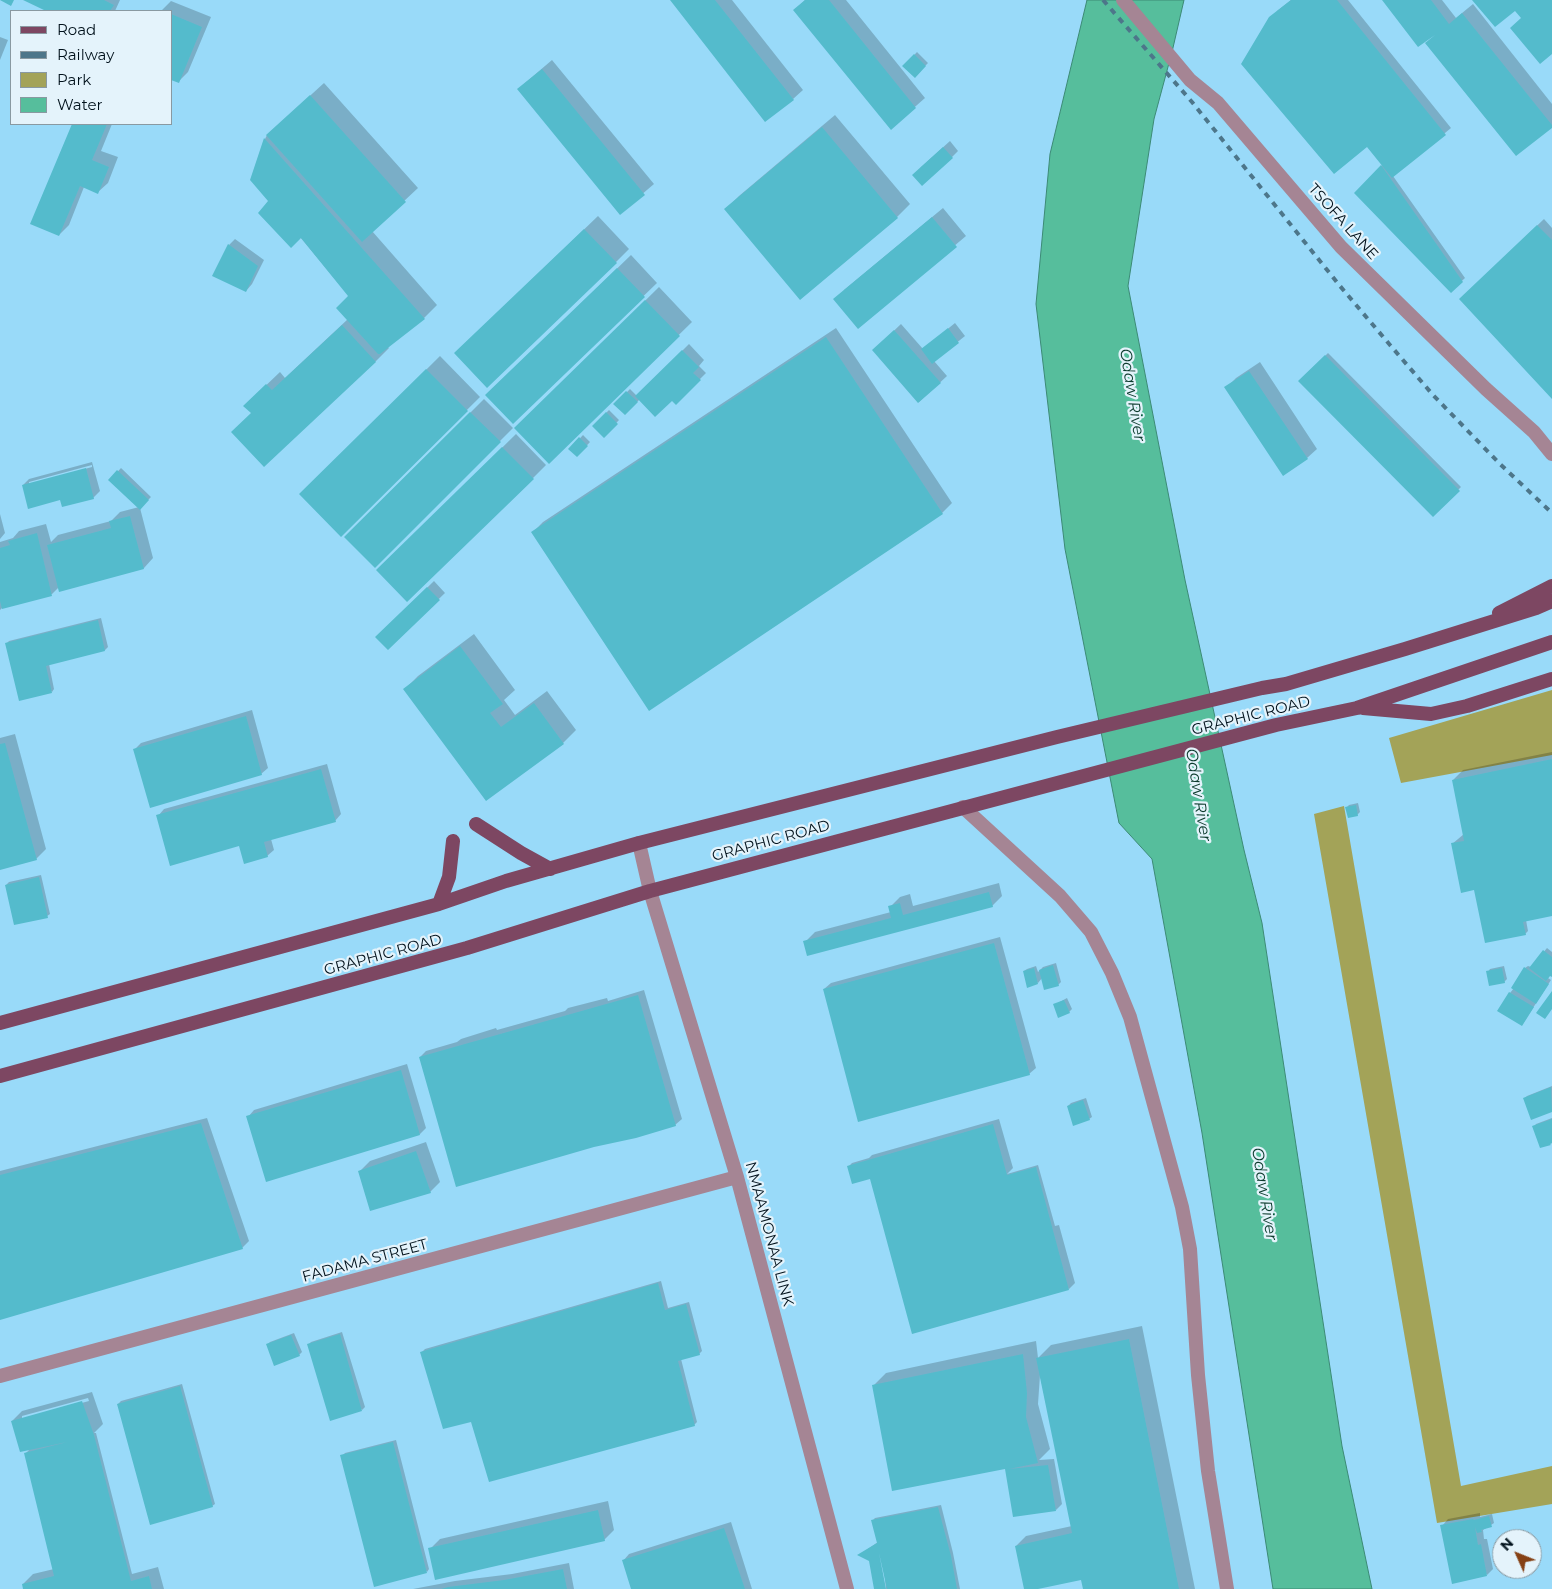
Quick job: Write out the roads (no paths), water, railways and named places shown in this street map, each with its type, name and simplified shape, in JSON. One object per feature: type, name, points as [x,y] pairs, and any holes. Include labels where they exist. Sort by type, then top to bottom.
[{"type":"main road","points":[[1405,650],[1499,613],[1552,586]]},
{"type":"main road","name":"GRAPHIC ROAD","points":[[0,1023],[439,904],[506,881],[639,843],[1056,737],[1286,684],[1405,650],[1536,608],[1552,601]]},
{"type":"main road","name":"GRAPHIC ROAD","points":[[0,1076],[467,948],[650,891],[1276,725],[1357,708],[1548,644]]},
{"type":"main road","points":[[1357,708],[1431,714],[1467,706],[1552,679]]},
{"type":"main road","points":[[476,824],[550,869]]},
{"type":"main road","points":[[439,904],[449,877],[453,842]]},
{"type":"street","name":"TSOFA LANE","points":[[1123,0],[1190,80],[1218,103],[1341,246],[1486,389],[1534,432],[1552,454]]},
{"type":"street","points":[[962,807],[1060,896],[1091,932],[1112,973],[1130,1017],[1182,1207],[1190,1249],[1198,1375],[1208,1472],[1227,1589]]},
{"type":"street","name":"NMAAMONAA LINK","points":[[639,843],[650,891],[737,1177],[847,1589]]},
{"type":"street","name":"FADAMA STREET","points":[[0,1376],[737,1177]]},
{"type":"water","name":"Odaw River","points":[[1087,0],[1184,0],[1154,119],[1128,286],[1185,580],[1244,850],[1262,923],[1342,1446],[1372,1589],[1273,1589],[1202,1133],[1152,859],[1119,823],[1065,549],[1036,304],[1050,154]]},
{"type":"railway","points":[[1103,0],[1192,102],[1340,286],[1433,395],[1500,464],[1552,513]]}]
